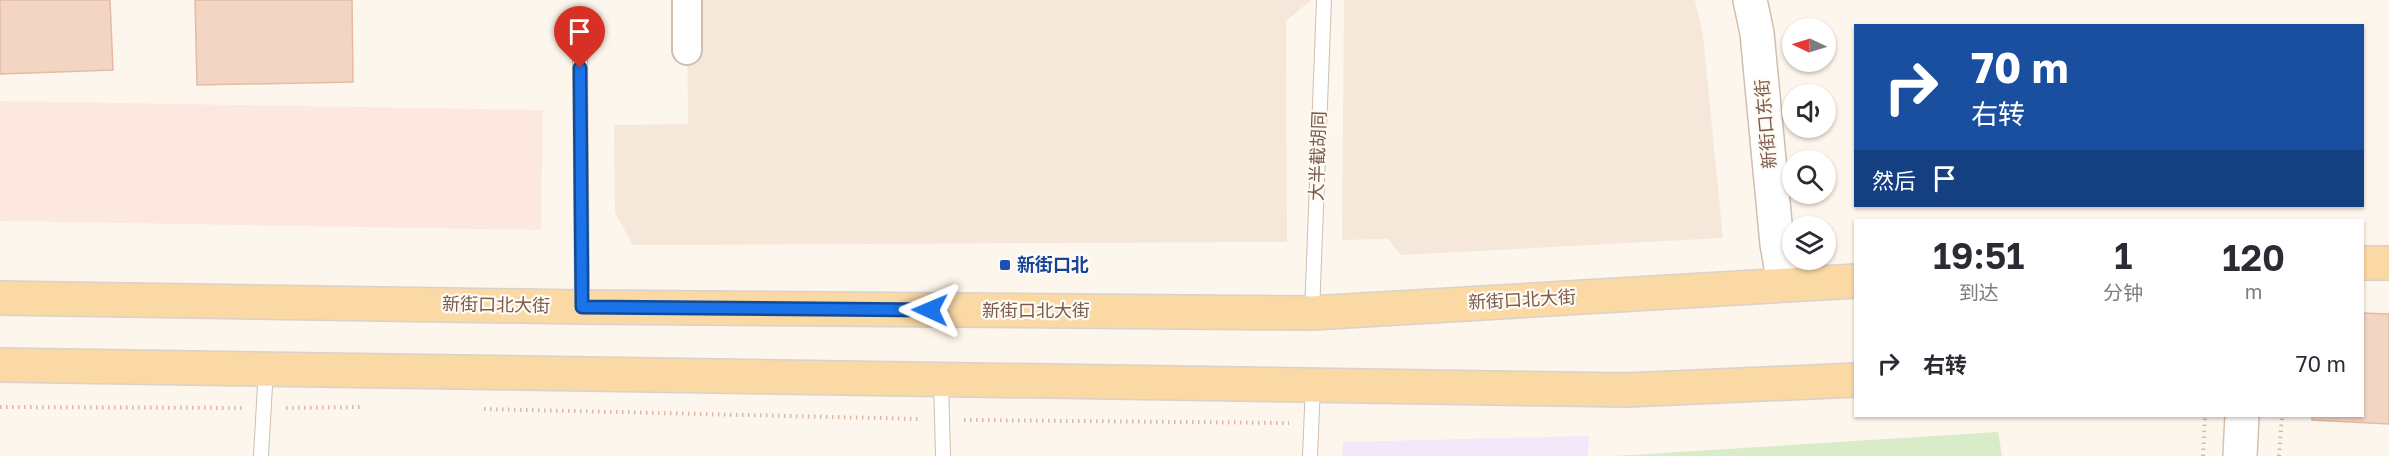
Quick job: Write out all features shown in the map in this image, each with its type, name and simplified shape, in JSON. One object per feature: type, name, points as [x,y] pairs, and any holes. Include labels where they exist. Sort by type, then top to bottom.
[{"type":"main road","points":[[2364,264],[2389,263]]},
{"type":"main road","name":"新街口北大街","points":[[0,298],[582,307],[1312,313],[1854,281]]},
{"type":"main road","points":[[0,365],[1627,390],[1854,380]]},
{"type":"street","points":[[687,0],[687,50]]},
{"type":"street","name":"新街口东街","points":[[1750,0],[1757,33],[1777,244],[1784,284]]},
{"type":"street","points":[[2240,456],[2242,417]]},
{"type":"lane","name":"大半截胡同","points":[[1312,313],[1324,0]]},
{"type":"lane","points":[[580,44],[582,307]]},
{"type":"lane","points":[[261,456],[266,368]]},
{"type":"lane","points":[[941,379],[943,456]]},
{"type":"lane","points":[[1310,456],[1312,385]]},
{"type":"path","points":[[2202,456],[2205,417]]},
{"type":"path","points":[[2279,456],[2282,417]]},
{"type":"shaded area","points":[[687,0],[1311,0],[1286,21],[1287,242],[633,245],[615,213],[614,125],[688,124]]},
{"type":"shaded area","points":[[1344,0],[1695,0],[1703,35],[1723,238],[1401,255],[1388,239],[1342,240]]},
{"type":"shaded area","points":[[0,101],[543,110],[541,230],[0,221]]},
{"type":"shaded area","points":[[1589,436],[1588,456],[1342,456],[1343,442]]},
{"type":"green space","points":[[1998,432],[2002,456],[1615,456]]},
{"type":"building","points":[[0,0],[110,0],[113,70],[0,74]]},
{"type":"building","points":[[195,0],[352,0],[353,82],[197,85]]},
{"type":"building","points":[[2364,313],[2389,314],[2389,424],[2312,420],[2312,417],[2364,417]]},
{"type":"place","name":"新街口北","points":[[1005,265]]},
{"type":"route","points":[[580,68],[582,307],[930,310]]}]
